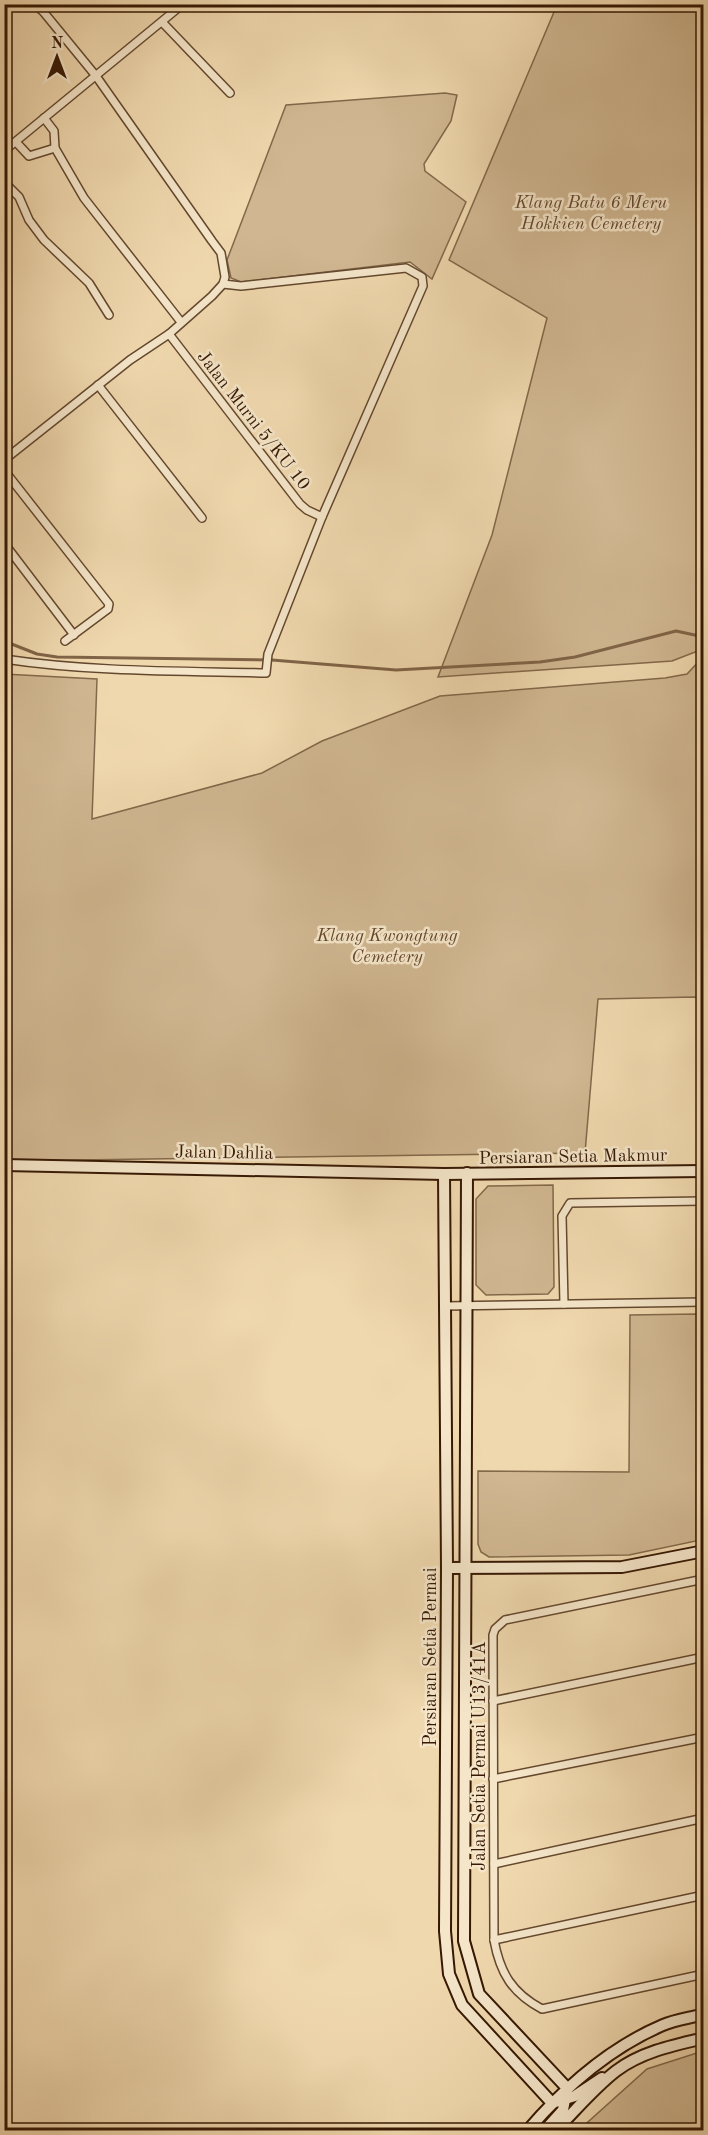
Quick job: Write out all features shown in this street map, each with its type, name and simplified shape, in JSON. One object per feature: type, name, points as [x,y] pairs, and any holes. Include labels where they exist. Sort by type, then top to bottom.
[{"type":"street","points":[[4,460],[98,385],[169,334],[223,284],[225,277],[221,253],[96,76],[39,7],[49,4]]},
{"type":"street","points":[[4,151],[183,4]]},
{"type":"street","points":[[162,22],[230,93]]},
{"type":"street","points":[[44,118],[54,131],[55,148],[89,205],[181,322]]},
{"type":"street","points":[[16,142],[29,156],[55,148]]},
{"type":"street","points":[[4,182],[19,197],[29,220],[44,240],[89,283],[109,315]]},
{"type":"street","points":[[4,659],[37,664],[266,674],[268,654],[322,517],[420,296],[422,277],[406,268],[389,268],[241,286],[223,284]]},
{"type":"street","name":"Jalan Murni 5/KU 10","points":[[169,334],[300,504],[322,517]]},
{"type":"street","points":[[98,385],[202,518]]},
{"type":"street","points":[[4,470],[109,604],[108,609],[65,641]]},
{"type":"street","points":[[4,543],[74,635]]},
{"type":"street","name":"Jalan Dahlia","points":[[4,1165],[444,1174]]},
{"type":"street","name":"Persiaran Setia Makmur","points":[[444,1174],[704,1171]]},
{"type":"street","name":"Persiaran Setia Permai","points":[[467,1173],[464,1941],[479,1994],[567,2088]]},
{"type":"street","name":"Persiaran Setia Permai","points":[[444,1174],[447,1568],[445,1931],[449,1974],[462,2004],[552,2103]]},
{"type":"street","points":[[564,1304],[562,1216],[564,1209],[570,1203],[704,1201]]},
{"type":"street","points":[[446,1306],[704,1302]]},
{"type":"street","points":[[447,1568],[622,1568],[704,1551]]},
{"type":"street","name":"Jalan Setia Permai U13/41A","points":[[704,1579],[505,1620],[495,1629],[493,1635],[494,1940],[503,1973],[515,1991],[542,2009],[704,1974]]},
{"type":"street","points":[[493,1701],[704,1658]]},
{"type":"street","points":[[494,1779],[704,1737]]},
{"type":"street","points":[[494,1863],[704,1818]]},
{"type":"street","points":[[494,1940],[704,1895]]},
{"type":"street","points":[[528,2130],[567,2088],[601,2060],[664,2025],[704,2014]]},
{"type":"street","points":[[552,2103],[566,2100],[641,2056],[704,2038]]},
{"type":"street","points":[[556,2130],[615,2072]]},
{"type":"street","points":[[545,2130],[563,2110],[567,2088]]},
{"type":"green space","name":"Klang Batu 6 Meru Hokkien Cemetery","points":[[557,5],[703,5],[703,649],[672,661],[438,677],[492,535],[547,318],[449,260]]},
{"type":"green space","points":[[445,93],[457,95],[451,121],[424,164],[425,171],[466,202],[432,279],[410,262],[241,282],[231,278],[227,260],[286,105]]},
{"type":"green space","name":"Klang Kwongtung Cemetery","points":[[703,657],[703,1001],[695,997],[598,999],[585,1153],[5,1161],[4,674],[97,679],[92,819],[262,773],[322,741],[440,696],[665,678],[687,674]]},
{"type":"green space","points":[[553,1185],[554,1287],[548,1294],[486,1295],[476,1285],[476,1199],[488,1186]]},
{"type":"green space","points":[[697,1314],[696,1541],[629,1555],[489,1557],[481,1552],[478,1544],[478,1471],[629,1472],[630,1315]]},
{"type":"green space","points":[[703,2051],[703,2130],[579,2130],[647,2069]]},
{"type":"waterway","points":[[4,641],[37,654],[57,657],[272,660],[396,670],[540,662],[575,657],[676,631],[704,637]]}]
